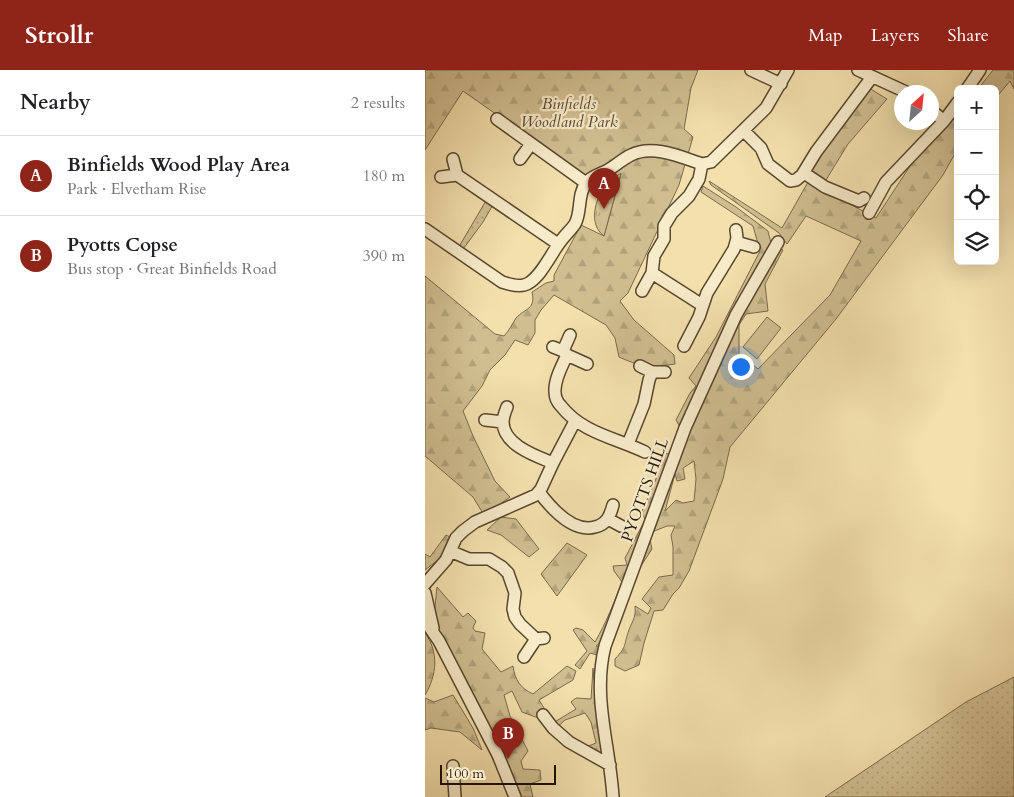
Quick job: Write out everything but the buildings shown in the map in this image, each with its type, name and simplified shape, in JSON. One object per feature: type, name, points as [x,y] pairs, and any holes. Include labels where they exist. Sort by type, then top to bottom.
[{"type":"street","points":[[751,70],[781,84]]},
{"type":"street","points":[[425,229],[495,278],[515,286],[525,286],[533,280],[558,244],[575,224],[579,214],[581,195],[586,183],[594,176],[640,152],[658,152],[675,155],[702,164],[711,162],[766,108],[788,70]]},
{"type":"street","points":[[859,70],[894,87]]},
{"type":"street","points":[[970,85],[980,70]]},
{"type":"street","points":[[744,130],[761,148],[768,164],[790,180],[796,180],[872,77]]},
{"type":"street","points":[[803,173],[825,187],[866,202],[944,121],[954,107]]},
{"type":"street","points":[[939,117],[944,121]]},
{"type":"street","points":[[497,120],[586,183]]},
{"type":"street","points":[[520,159],[531,144]]},
{"type":"street","points":[[453,159],[457,175]]},
{"type":"street","points":[[642,291],[652,273],[655,256],[664,238],[664,226],[672,213],[689,196],[699,179],[702,164]]},
{"type":"street","points":[[441,177],[457,175],[558,244]]},
{"type":"street","points":[[684,346],[699,317],[713,280],[726,264],[736,242],[736,230]]},
{"type":"street","points":[[736,242],[754,247]]},
{"type":"street","name":"PYOTTS HILL","points":[[613,797],[599,676],[605,646],[685,428],[736,315],[778,242]]},
{"type":"street","points":[[652,273],[702,305]]},
{"type":"street","points":[[570,336],[561,351],[560,372],[554,394],[556,400],[575,421],[601,435],[645,452]]},
{"type":"street","points":[[561,351],[587,364]]},
{"type":"street","points":[[640,366],[652,372],[665,372]]},
{"type":"street","points":[[628,444],[644,404],[652,372]]},
{"type":"street","points":[[507,407],[503,422],[507,434],[518,447],[553,463]]},
{"type":"street","points":[[485,420],[503,422]]},
{"type":"street","points":[[434,633],[425,597],[427,582],[446,560],[456,538],[475,522],[527,500],[539,492],[575,421]]},
{"type":"street","points":[[539,492],[555,510],[579,527],[585,529],[602,525],[608,519],[613,505]]},
{"type":"street","points":[[608,519],[621,526]]},
{"type":"street","points":[[450,551],[469,559],[489,559],[508,573],[515,593],[513,609],[515,617],[520,624],[540,638],[524,657]]},
{"type":"street","points":[[425,620],[434,633],[498,755],[515,797]]},
{"type":"street","points":[[543,715],[553,728],[569,742],[610,765]]},
{"type":"street","points":[[453,766],[455,797]]},
{"type":"green space","name":"Binfields Woodland Park","points":[[425,70],[698,70],[691,88],[684,129],[693,137],[679,185],[628,293],[620,301],[634,320],[674,355],[675,364],[646,366],[619,357],[615,338],[606,325],[554,295],[535,320],[535,333],[528,345],[515,340],[505,355],[490,370],[482,386],[463,411],[495,481],[510,497],[484,515],[473,497],[425,456],[425,276],[495,334],[504,336],[516,318],[531,306],[532,292],[546,283],[554,281],[554,275],[581,225],[604,236],[621,174],[600,184],[577,171],[463,91],[425,150]]},
{"type":"green space","points":[[993,70],[1014,70],[1014,89],[1010,81],[999,94],[999,85],[981,85]]},
{"type":"green space","points":[[869,88],[887,99],[848,144],[826,180],[810,169]]},
{"type":"green space","points":[[954,117],[954,155],[943,175],[836,319],[730,447],[723,479],[689,571],[663,610],[654,611],[639,665],[625,671],[615,666],[615,659],[625,645],[635,616],[635,606],[648,614],[651,608],[642,599],[659,577],[673,575],[671,535],[675,526],[667,526],[652,532],[650,539],[652,549],[637,572],[602,642],[596,646],[600,648],[597,655],[590,653],[580,669],[575,665],[587,651],[573,630],[576,628],[583,630],[595,642],[603,628],[622,582],[614,571],[613,566],[627,565],[625,558],[645,520],[642,511],[656,479],[662,453],[669,454],[680,427],[676,420],[690,393],[696,386],[689,378],[716,337],[760,251],[753,226],[701,192],[703,186],[736,207],[768,231],[772,248],[779,247],[783,250],[765,284],[768,311],[746,314],[739,325],[739,354],[758,369],[830,295],[861,241],[806,216],[787,244],[779,233],[711,185],[709,181],[782,228],[808,182],[876,218],[914,160]],"holes":[[[694,461],[696,479],[694,501],[683,503],[676,500],[665,511],[675,474],[677,481],[685,479],[683,468]]]},
{"type":"green space","points":[[621,173],[604,236],[596,225],[596,205],[605,185]]},
{"type":"green space","points":[[487,199],[494,203],[483,222],[461,252],[457,250]]},
{"type":"green space","points":[[767,317],[781,328],[757,359],[743,347]]},
{"type":"green space","points":[[501,517],[516,519],[539,549],[529,557],[501,535],[487,530]]},
{"type":"green space","points":[[446,535],[452,538],[438,560],[425,570],[425,554],[430,557]]},
{"type":"green space","points":[[567,543],[587,555],[557,596],[541,574]]},
{"type":"green space","points":[[437,587],[463,617],[468,613],[476,621],[473,628],[475,631],[485,633],[482,649],[501,672],[513,666],[519,683],[528,692],[533,694],[567,666],[576,671],[573,680],[539,700],[549,716],[541,719],[522,712],[512,691],[504,695],[510,716],[528,751],[521,761],[523,769],[540,770],[541,780],[530,784],[533,797],[519,797],[511,771],[490,728],[436,628],[435,606]]},
{"type":"green space","points":[[425,633],[433,648],[435,664],[432,680],[425,695]]},
{"type":"green space","points":[[593,668],[599,729],[604,752],[602,760],[586,747],[596,743],[591,722],[585,713],[565,720],[556,728],[553,723],[576,709],[571,702],[576,698],[591,699]]},
{"type":"green space","points":[[1014,677],[1014,797],[825,797],[966,702]]},
{"type":"green space","points":[[453,695],[473,728],[482,750],[460,732],[431,728],[425,730],[425,698],[434,702]]},
{"type":"place","name":"Binfields Wood Play Area","points":[[604,209]]},
{"type":"place","name":"Pyotts Copse","points":[[508,759]]}]
